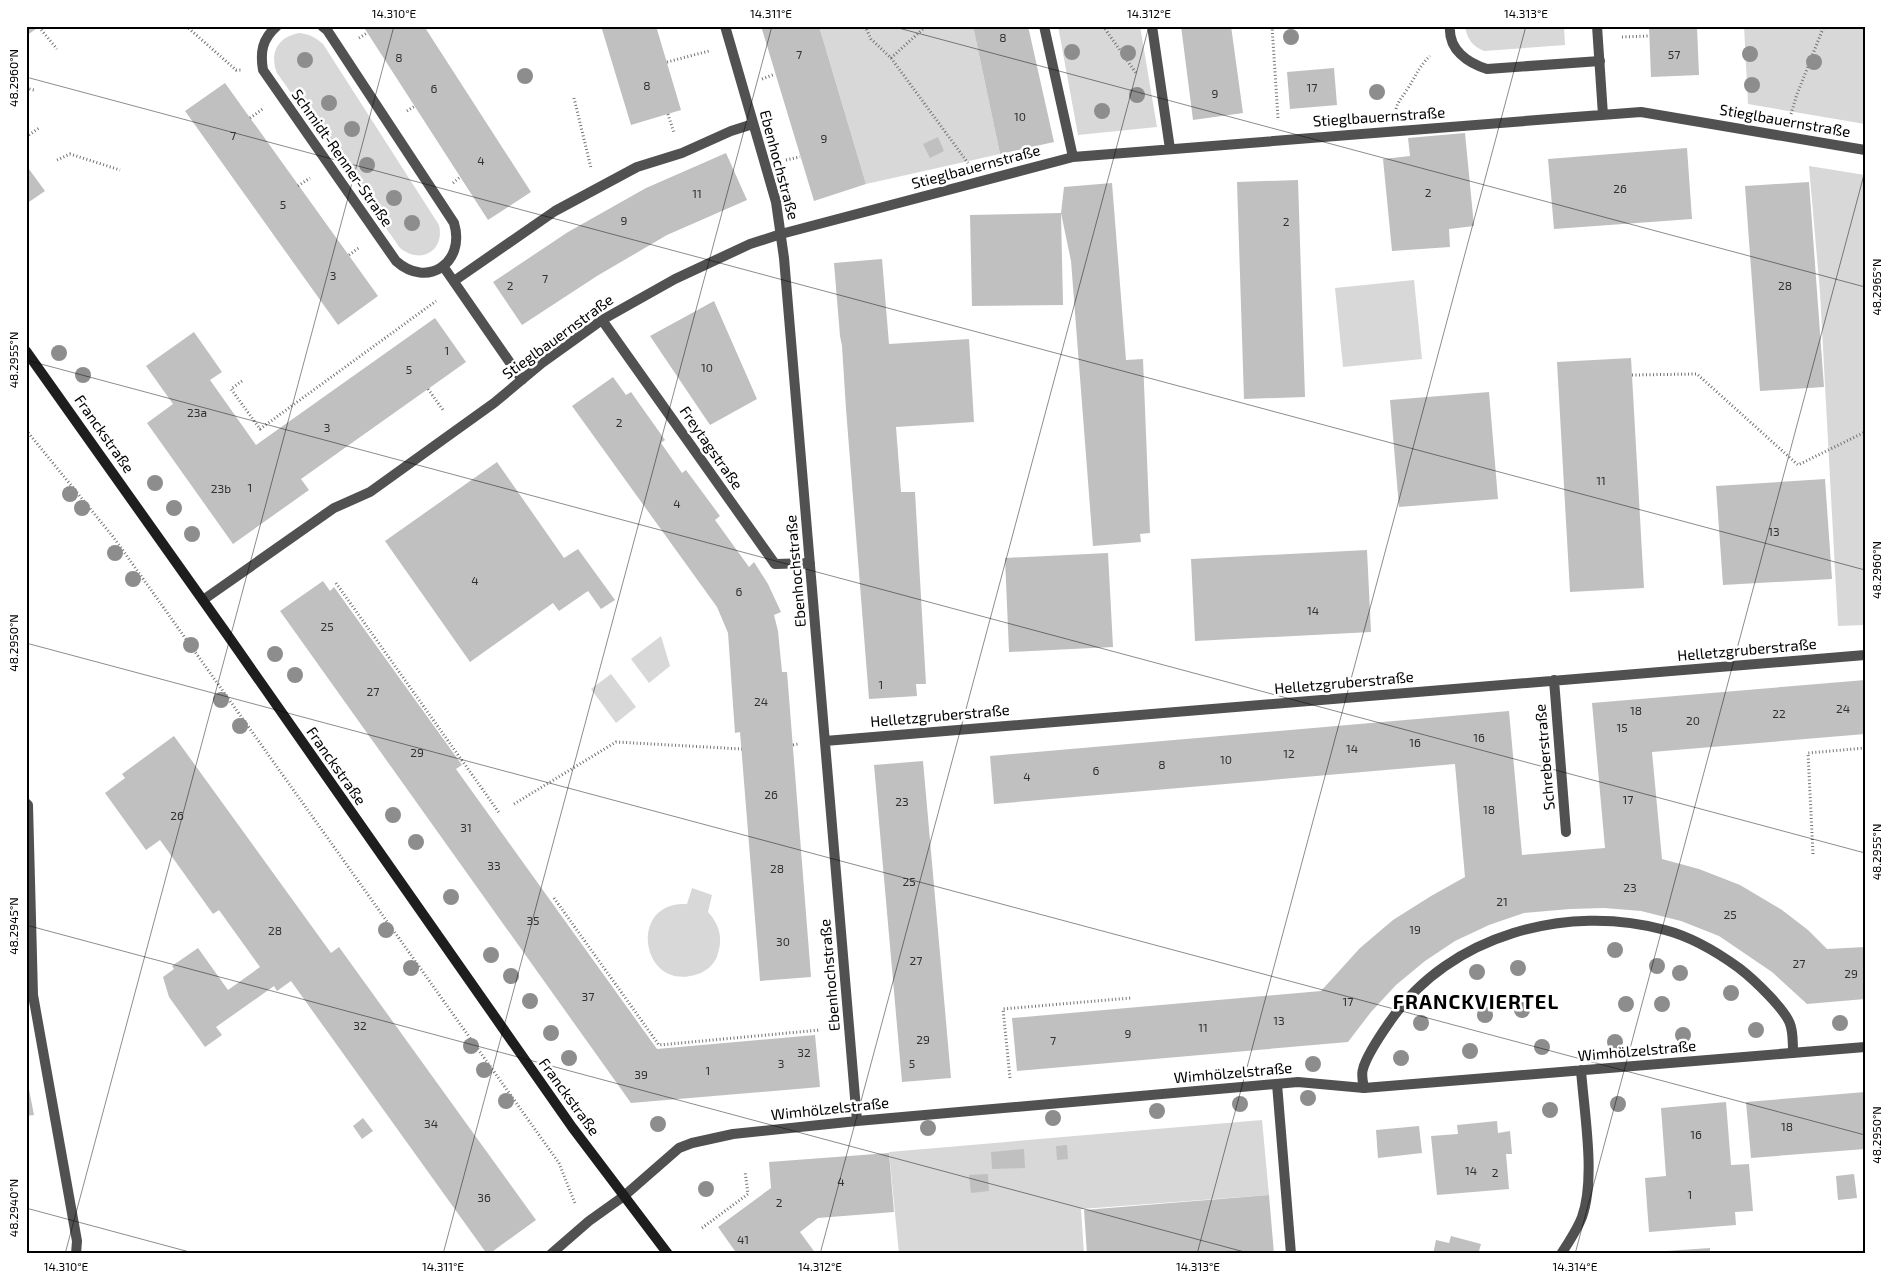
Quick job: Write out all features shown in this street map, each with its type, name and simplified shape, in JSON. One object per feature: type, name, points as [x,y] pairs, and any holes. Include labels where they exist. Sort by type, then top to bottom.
[{"type":"main road","name":"Franckstraße","points":[[26,351],[572,1127],[668,1254]]},
{"type":"street","name":"Schmidt-Renner-Straße","points":[[277,26],[269,33],[260,57],[263,70],[274,86],[396,261],[404,268],[414,272],[426,273],[443,266]]},
{"type":"street","points":[[322,26],[327,30],[454,223],[457,234],[454,253],[443,266],[522,380]]},
{"type":"street","name":"Ebenhochstraße","points":[[725,26],[776,202],[781,234],[857,1121]]},
{"type":"street","points":[[1044,26],[1074,157]]},
{"type":"street","points":[[1152,26],[1170,148]]},
{"type":"street","points":[[1450,26],[1453,44],[1461,56],[1473,65],[1487,69],[1600,61]]},
{"type":"street","points":[[1597,26],[1603,115]]},
{"type":"street","name":"Stieglbauernstraße","points":[[202,600],[334,508],[370,492],[494,403],[602,320],[675,279],[750,244],[781,234],[1074,157],[1170,148],[1641,112],[1865,150]]},
{"type":"street","points":[[454,281],[555,211],[637,167],[682,153],[731,131],[753,124]]},
{"type":"street","name":"Freytagstraße","points":[[602,320],[775,564],[810,563]]},
{"type":"street","name":"Helletzgruberstraße","points":[[825,741],[1865,655]]},
{"type":"street","name":"Schreberstraße","points":[[1554,680],[1566,832]]},
{"type":"street","points":[[26,803],[28,805],[30,995],[77,1241],[76,1254]]},
{"type":"street","points":[[1364,1088],[1362,1070],[1378,1039],[1398,1010],[1421,985],[1446,964],[1475,948],[1506,935],[1538,927],[1571,922],[1610,921],[1635,923],[1666,930],[1696,941],[1724,957],[1756,982],[1786,1018],[1791,1025],[1794,1053]]},
{"type":"street","name":"Wimhölzelstraße","points":[[624,1196],[679,1148],[692,1143],[733,1134],[857,1121],[1298,1082],[1364,1088],[1865,1047]]},
{"type":"street","points":[[1561,1254],[1582,1216],[1589,1184],[1581,1070]]},
{"type":"street","points":[[1278,1084],[1292,1254]]},
{"type":"street","points":[[551,1254],[588,1221],[624,1196]]},
{"type":"path","points":[[186,26],[236,70],[245,70]]},
{"type":"path","points":[[865,26],[871,39],[891,58],[971,168]]},
{"type":"path","points":[[891,58],[924,26]]},
{"type":"path","points":[[1272,26],[1278,120]]},
{"type":"path","points":[[1790,116],[1824,26]]},
{"type":"path","points":[[39,27],[57,49]]},
{"type":"path","points":[[1622,37],[1649,36]]},
{"type":"path","points":[[667,62],[709,51]]},
{"type":"path","points":[[1396,109],[1398,102],[1406,92],[1420,66],[1430,56]]},
{"type":"path","points":[[760,80],[776,74]]},
{"type":"path","points":[[26,88],[34,90]]},
{"type":"path","points":[[574,98],[593,177],[600,187]]},
{"type":"path","points":[[250,118],[267,106]]},
{"type":"path","points":[[668,114],[677,141]]},
{"type":"path","points":[[26,137],[39,128]]},
{"type":"path","points":[[57,160],[70,154],[120,170]]},
{"type":"path","points":[[784,160],[800,157]]},
{"type":"path","points":[[298,186],[315,174]]},
{"type":"path","points":[[348,255],[364,245]]},
{"type":"path","points":[[242,381],[231,389],[260,429],[436,301]]},
{"type":"path","points":[[1632,374],[1698,374],[1798,465],[1865,432]]},
{"type":"path","points":[[428,389],[443,410]]},
{"type":"path","points":[[26,430],[114,538],[554,1154],[575,1203]]},
{"type":"path","points":[[336,582],[500,814]]},
{"type":"path","points":[[514,804],[616,742],[742,749]]},
{"type":"path","points":[[793,745],[798,744]]},
{"type":"path","points":[[1813,854],[1808,753],[1865,748]]},
{"type":"path","points":[[554,898],[660,1045],[820,1030]]},
{"type":"path","points":[[1010,1078],[1003,1009],[1132,998]]},
{"type":"path","points":[[702,1228],[748,1194],[744,1171]]},
{"type":"shaded area","points":[[819,26],[973,26],[1000,154],[866,184]]},
{"type":"shaded area","points":[[1058,26],[1140,26],[1157,127],[1078,135]]},
{"type":"shaded area","points":[[1465,26],[1564,26],[1565,45],[1484,51],[1476,47],[1471,41]]},
{"type":"shaded area","points":[[1744,26],[1865,26],[1865,124],[1748,104]]},
{"type":"shaded area","points":[[299,33],[312,36],[323,44],[439,225],[440,234],[438,242],[430,253],[416,255],[400,248],[277,73],[274,59],[277,47],[286,38]]},
{"type":"shaded area","points":[[1809,166],[1865,175],[1865,625],[1838,626],[1820,292]]},
{"type":"shaded area","points":[[1414,280],[1422,359],[1343,367],[1335,288]]},
{"type":"shaded area","points":[[661,636],[670,666],[649,683],[631,659]]},
{"type":"shaded area","points":[[611,674],[636,707],[616,723],[591,689]]},
{"type":"shaded area","points":[[692,888],[712,895],[708,912],[715,921],[719,931],[720,942],[717,957],[708,969],[698,974],[678,977],[663,971],[653,960],[648,945],[649,930],[655,916],[668,907],[687,904]]},
{"type":"shaded area","points":[[1262,1120],[1269,1195],[1081,1209],[1084,1254],[899,1254],[889,1152]]},
{"type":"building","points":[[26,26],[40,26],[26,36]]},
{"type":"building","points":[[363,26],[424,26],[531,192],[488,220]]},
{"type":"building","points":[[601,26],[656,26],[681,110],[631,125]]},
{"type":"building","points":[[761,26],[819,26],[866,184],[814,201]]},
{"type":"building","points":[[973,26],[1028,26],[1054,142],[1000,154]]},
{"type":"building","points":[[1181,26],[1231,26],[1243,113],[1193,120]]},
{"type":"building","points":[[1649,26],[1697,26],[1699,75],[1651,77]]},
{"type":"building","points":[[1334,68],[1337,105],[1290,109],[1287,72]]},
{"type":"building","points":[[225,83],[378,296],[338,325],[185,111]]},
{"type":"building","points":[[1465,133],[1474,226],[1449,229],[1450,247],[1392,251],[1383,159],[1410,156],[1408,138]]},
{"type":"building","points":[[938,137],[944,151],[930,158],[923,144]]},
{"type":"building","points":[[1687,148],[1692,219],[1554,229],[1548,159]]},
{"type":"building","points":[[726,153],[747,200],[667,235],[597,276],[522,325],[493,282],[568,232],[646,188]]},
{"type":"building","points":[[26,165],[45,191],[26,204]]},
{"type":"building","points":[[1298,180],[1305,397],[1244,399],[1237,182]]},
{"type":"building","points":[[1809,182],[1824,387],[1760,391],[1745,186]]},
{"type":"building","points":[[1112,183],[1126,360],[1143,359],[1150,533],[1140,534],[1141,542],[1093,546],[1071,261],[1061,213],[1064,187]]},
{"type":"building","points":[[1061,213],[1063,305],[972,306],[970,215]]},
{"type":"building","points":[[882,259],[889,344],[969,339],[974,422],[896,427],[901,492],[915,492],[926,684],[916,684],[917,696],[869,699],[834,263]]},
{"type":"building","points":[[714,301],[757,399],[710,425],[650,336]]},
{"type":"building","points":[[435,318],[466,362],[301,479],[309,490],[233,544],[147,423],[173,404],[146,366],[194,332],[222,372],[210,380],[256,445]]},
{"type":"building","points":[[1631,358],[1644,588],[1570,592],[1557,362]]},
{"type":"building","points":[[613,377],[626,395],[631,392],[665,440],[661,443],[682,473],[686,470],[720,516],[715,520],[749,567],[754,562],[768,584],[781,612],[774,615],[778,631],[782,672],[787,672],[811,977],[760,981],[740,732],[735,733],[728,633],[717,607],[572,406]]},
{"type":"building","points":[[1489,392],[1498,499],[1399,507],[1390,400]]},
{"type":"building","points":[[497,462],[564,558],[578,549],[615,600],[601,609],[588,591],[559,611],[553,603],[470,662],[385,541]]},
{"type":"building","points":[[1825,479],[1832,579],[1723,585],[1716,486]]},
{"type":"building","points":[[1367,550],[1371,632],[1195,641],[1191,559]]},
{"type":"building","points":[[1108,553],[1113,647],[1009,652],[1005,558]]},
{"type":"building","points":[[323,581],[330,591],[334,587],[462,765],[456,769],[657,1049],[815,1035],[820,1087],[631,1103],[280,611]]},
{"type":"building","points":[[1865,680],[1865,734],[1652,752],[1662,859],[1699,869],[1740,885],[1782,910],[1808,930],[1827,949],[1865,947],[1865,999],[1807,1004],[1772,972],[1719,936],[1681,921],[1641,911],[1604,908],[1570,909],[1524,913],[1489,925],[1455,941],[1425,961],[1396,985],[1371,1012],[1348,1042],[1017,1071],[1012,1018],[1321,991],[1360,948],[1393,920],[1465,877],[1455,764],[994,804],[990,756],[1509,711],[1522,855],[1605,848],[1592,703]]},
{"type":"building","points":[[174,736],[331,953],[339,947],[536,1220],[489,1254],[487,1254],[291,981],[277,991],[274,986],[216,1027],[222,1035],[205,1047],[169,997],[163,977],[174,969],[172,966],[198,948],[228,990],[260,967],[219,910],[213,914],[160,840],[146,850],[105,793],[125,778],[122,774]]},
{"type":"building","points":[[923,761],[951,1078],[902,1082],[874,765]]},
{"type":"building","points":[[26,1074],[34,1115],[26,1116]]},
{"type":"building","points":[[1865,1092],[1865,1149],[1751,1158],[1746,1102]]},
{"type":"building","points":[[1726,1102],[1731,1165],[1749,1164],[1753,1211],[1735,1212],[1736,1225],[1649,1232],[1645,1178],[1666,1176],[1661,1108]]},
{"type":"building","points":[[363,1118],[373,1131],[362,1139],[353,1126]]},
{"type":"building","points":[[1497,1121],[1498,1133],[1510,1131],[1512,1154],[1506,1154],[1509,1189],[1437,1195],[1431,1136],[1458,1134],[1457,1125]]},
{"type":"building","points":[[1419,1126],[1422,1153],[1378,1158],[1376,1130]]},
{"type":"building","points":[[1067,1145],[1068,1159],[1057,1160],[1056,1146]]},
{"type":"building","points":[[1024,1149],[1025,1168],[992,1169],[991,1152]]},
{"type":"building","points":[[889,1153],[894,1212],[818,1218],[800,1232],[816,1254],[737,1254],[718,1227],[771,1188],[769,1162]]},
{"type":"building","points":[[988,1174],[989,1191],[971,1193],[969,1175]]},
{"type":"building","points":[[1854,1174],[1857,1198],[1838,1200],[1836,1176]]},
{"type":"building","points":[[1269,1195],[1274,1254],[1087,1254],[1084,1210]]},
{"type":"building","points":[[1451,1236],[1481,1244],[1479,1251],[1486,1254],[1433,1254],[1436,1240],[1449,1243]]},
{"type":"building","points":[[1710,1248],[1710,1254],[1652,1254],[1652,1252]]},
{"type":"district","name":"FRANCKVIERTEL","points":[[1476,1002]]}]
